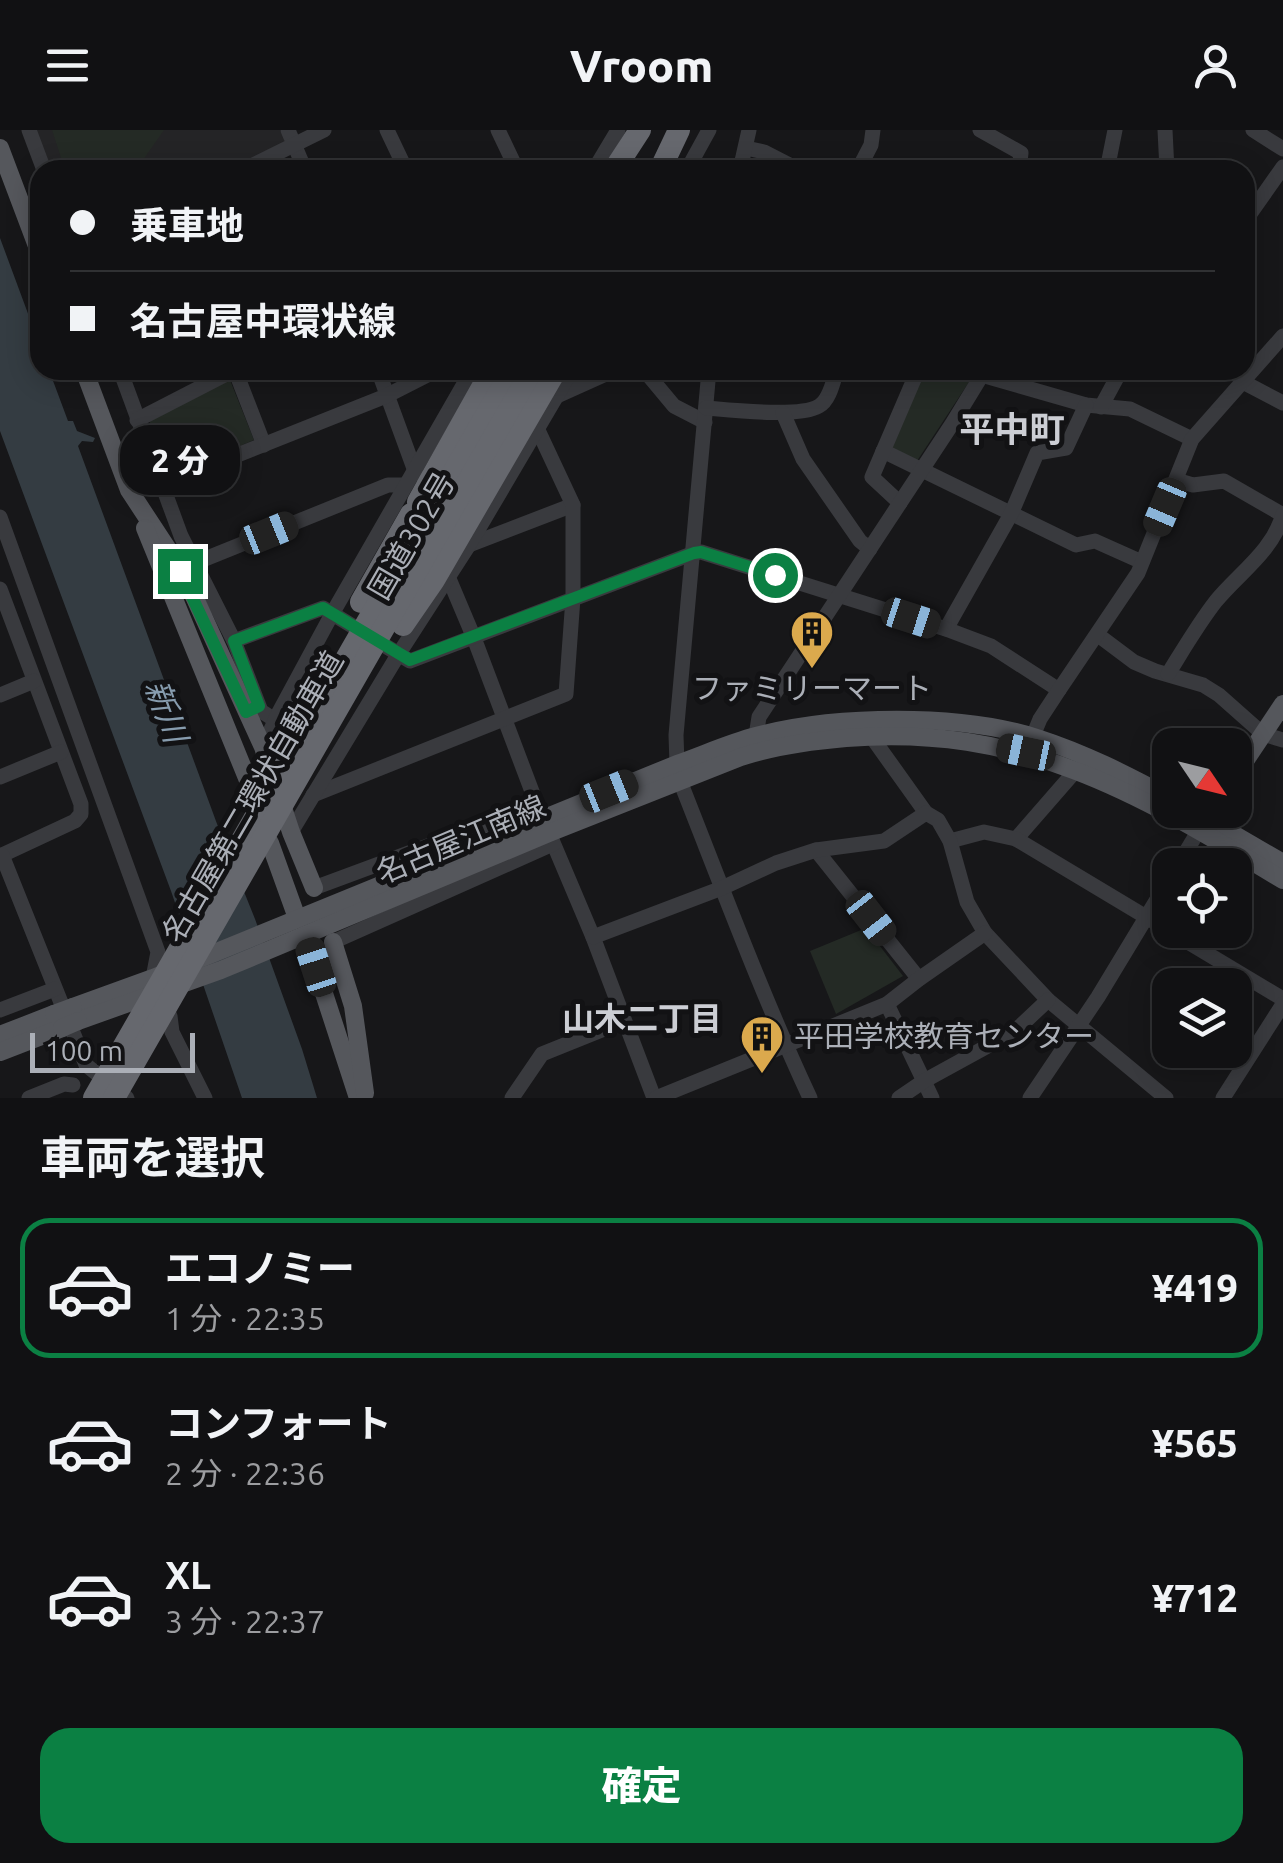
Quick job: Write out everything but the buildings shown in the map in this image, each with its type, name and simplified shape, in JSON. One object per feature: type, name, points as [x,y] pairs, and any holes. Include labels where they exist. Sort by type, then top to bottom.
[{"type":"highway","points":[[621,160],[639,130]]},
{"type":"highway","points":[[633,160],[650,130]]},
{"type":"highway","points":[[653,160],[670,130]]},
{"type":"highway","points":[[664,160],[680,130]]},
{"type":"highway","points":[[364,604],[403,508],[486,380]]},
{"type":"highway","name":"国道302号","points":[[74,1094],[122,1031],[255,801],[271,754],[497,380]]},
{"type":"highway","name":"名古屋第二環状自動車道","points":[[94,1098],[506,380]]},
{"type":"highway","name":"名古屋第二環状自動車道","points":[[114,1098],[526,380]]},
{"type":"highway","points":[[126,1098],[191,980],[214,956],[362,681],[434,580],[511,449],[557,380]]},
{"type":"highway","name":"国道302号","points":[[400,623],[557,380]]},
{"type":"main road","points":[[0,148],[30,228]]},
{"type":"main road","points":[[88,380],[255,801]]},
{"type":"main road","points":[[130,490],[193,594],[253,709],[271,754],[277,838],[297,928],[362,1098]]},
{"type":"main road","points":[[1252,750],[1283,704]]},
{"type":"main road","name":"名古屋江南線","points":[[0,1035],[67,1017],[147,988],[214,956],[297,928],[678,773],[756,736],[879,720],[983,727],[1033,736],[1084,754],[1152,789]]},
{"type":"main road","name":"名古屋江南線","points":[[678,773],[814,741],[871,736],[932,737],[1026,752],[1152,801]]},
{"type":"main road","name":"名古屋江南線","points":[[1217,828],[1283,880]]},
{"type":"main road","name":"名古屋江南線","points":[[1222,828],[1283,864]]},
{"type":"main road","points":[[277,838],[314,888]]},
{"type":"main road","points":[[334,942],[353,1006],[362,1098]]},
{"type":"main road","name":"名古屋江南線","points":[[147,988],[191,980]]},
{"type":"main road","name":"名古屋江南線","points":[[0,1052],[67,1017]]},
{"type":"street","points":[[29,130],[40,160]]},
{"type":"street","points":[[258,160],[292,137],[324,130]]},
{"type":"street","points":[[388,130],[402,160]]},
{"type":"street","points":[[498,130],[512,160]]},
{"type":"street","points":[[692,160],[709,130]]},
{"type":"street","points":[[743,160],[750,130]]},
{"type":"street","points":[[863,160],[873,130]]},
{"type":"street","points":[[1110,160],[1115,130]]},
{"type":"street","points":[[1165,130],[1166,160]]},
{"type":"street","points":[[1253,130],[1283,149]]},
{"type":"street","points":[[600,160],[616,132]]},
{"type":"street","points":[[987,132],[1021,153],[1020,160]]},
{"type":"street","points":[[746,148],[779,160]]},
{"type":"street","points":[[1255,207],[1283,167]]},
{"type":"street","points":[[1255,361],[1283,336]]},
{"type":"street","points":[[123,380],[181,536],[234,641],[253,709],[275,720]]},
{"type":"street","points":[[137,420],[215,380]]},
{"type":"street","points":[[238,380],[264,445]]},
{"type":"street","points":[[381,380],[412,477]]},
{"type":"street","points":[[162,485],[418,380]]},
{"type":"street","points":[[271,754],[275,720],[332,614],[403,508],[412,477],[466,380]]},
{"type":"street","points":[[277,838],[313,795],[447,574],[469,545],[537,428],[558,380]]},
{"type":"street","points":[[652,380],[674,406],[706,415],[783,413],[819,406],[834,380]]},
{"type":"street","points":[[709,380],[676,735],[678,773],[785,1045],[810,1098]]},
{"type":"street","points":[[900,503],[872,477],[914,380]]},
{"type":"street","points":[[756,736],[758,717],[979,380]]},
{"type":"street","points":[[1007,380],[1094,406],[1130,409],[1192,439]]},
{"type":"street","points":[[946,629],[1010,514],[1037,453],[1066,448],[1114,380]]},
{"type":"street","points":[[1033,736],[1040,719],[1138,573],[1192,439],[1235,380]]},
{"type":"street","points":[[1245,380],[1283,403]]},
{"type":"street","points":[[783,413],[803,460],[860,541],[870,549]]},
{"type":"street","points":[[313,795],[566,694],[573,505],[537,428]]},
{"type":"street","points":[[883,451],[1076,544],[1095,541],[1142,562]]},
{"type":"street","points":[[195,562],[412,477]]},
{"type":"street","points":[[1168,674],[1217,600],[1256,561],[1283,515],[1224,481],[1193,485],[1176,480]]},
{"type":"street","points":[[380,488],[403,508]]},
{"type":"street","points":[[469,545],[573,505]]},
{"type":"street","points":[[0,517],[158,952],[147,988]]},
{"type":"street","points":[[234,641],[323,608],[410,660],[701,552],[991,646],[1059,690]]},
{"type":"street","points":[[447,574],[655,1098],[887,1004],[985,933]]},
{"type":"street","points":[[2,600],[81,804],[81,814],[1,856],[86,1066],[126,1098]]},
{"type":"street","points":[[1098,636],[1134,662],[1203,685],[1263,734],[1283,740]]},
{"type":"street","points":[[0,694],[34,681]]},
{"type":"street","points":[[871,736],[926,813],[938,820],[950,841],[967,902],[985,933],[1048,1000],[1147,1092],[1166,1098]]},
{"type":"street","points":[[0,776],[61,752]]},
{"type":"street","points":[[1016,839],[1077,770]]},
{"type":"street","points":[[593,937],[776,863],[816,850],[884,840],[926,813]]},
{"type":"street","points":[[314,888],[545,825]]},
{"type":"street","points":[[334,942],[545,825]]},
{"type":"street","points":[[950,841],[984,832],[1016,839],[1283,1002],[1223,1098]]},
{"type":"street","points":[[816,850],[919,979]]},
{"type":"street","points":[[1030,1098],[1152,908]]},
{"type":"street","points":[[0,1010],[55,989]]},
{"type":"street","points":[[899,1098],[1015,1031],[1048,1000]]},
{"type":"street","points":[[887,1004],[932,1098]]},
{"type":"street","points":[[170,1016],[172,1032],[206,1098]]},
{"type":"street","points":[[512,1098],[542,1054],[624,1022]]},
{"type":"street","points":[[29,1098],[64,1084],[74,1094],[86,1066]]},
{"type":"shaded area","points":[[36,130],[280,130],[285,139],[284,145],[254,160],[47,160]]},
{"type":"shaded area","points":[[52,130],[164,130],[143,160],[62,160]]},
{"type":"shaded area","points":[[230,380],[254,440],[169,476],[149,420]]},
{"type":"shaded area","points":[[919,380],[969,382],[917,461],[890,449]]},
{"type":"shaded area","points":[[866,928],[903,976],[836,1014],[810,951]]},
{"type":"water","name":"新川","points":[[0,238],[30,319],[30,380],[53,380],[68,421],[73,421],[77,431],[95,438],[78,446],[255,919],[317,1098],[242,1098],[171,891],[0,431]]},
{"type":"place","name":"ファミリーマート","points":[[812,670]]},
{"type":"place","name":"平田学校教育センター","points":[[762,1075]]},
{"type":"district","name":"平中町","points":[[1012,430]]},
{"type":"district","name":"山木二丁目","points":[[642,1019]]},
{"type":"route","points":[[180,571],[246,712],[259,706],[234,641],[323,608],[410,660],[694,553],[775,575]]}]
